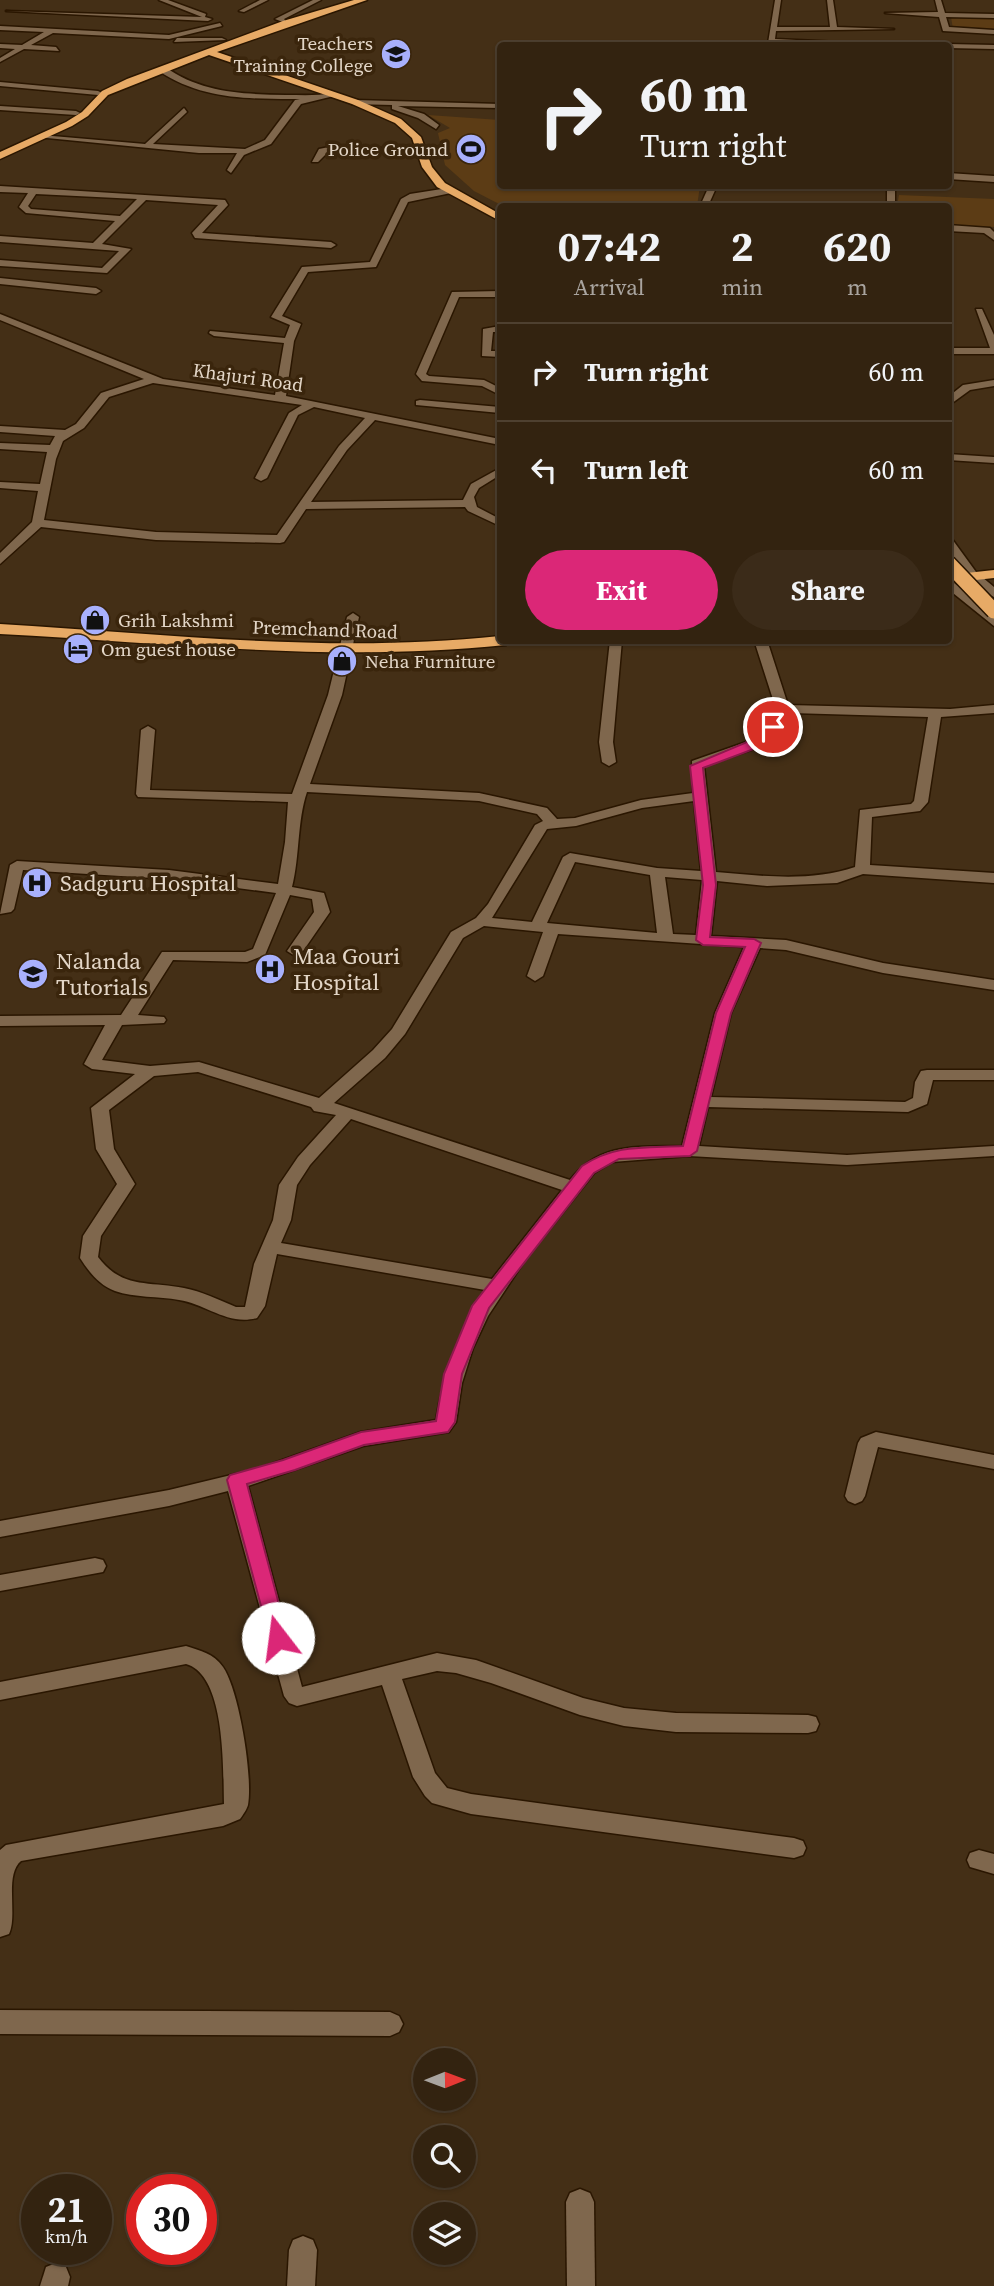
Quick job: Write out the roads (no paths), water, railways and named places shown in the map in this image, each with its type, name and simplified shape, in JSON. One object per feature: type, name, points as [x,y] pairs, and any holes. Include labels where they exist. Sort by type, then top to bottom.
[{"type":"highway","points":[[0,154],[76,113],[98,93],[122,80],[286,23],[363,0]]},
{"type":"highway","points":[[0,154],[85,114],[115,88],[213,49],[274,80],[334,95],[386,114],[408,128],[422,150],[427,167],[448,191],[497,216]]},
{"type":"highway","points":[[952,567],[994,611]]},
{"type":"highway","points":[[952,579],[994,574]]},
{"type":"highway","name":"Premchand Road","points":[[0,627],[345,649],[497,641]]},
{"type":"street","points":[[162,0],[216,22]]},
{"type":"street","points":[[242,11],[265,0]]},
{"type":"street","points":[[286,23],[279,19],[318,0]]},
{"type":"street","points":[[770,42],[779,0]]},
{"type":"street","points":[[830,0],[834,28]]},
{"type":"street","points":[[886,0],[891,42]]},
{"type":"street","points":[[953,3],[938,1],[949,31],[994,32]]},
{"type":"street","points":[[9,11],[216,22]]},
{"type":"street","points":[[888,13],[994,16]]},
{"type":"street","points":[[0,28],[169,37],[216,22]]},
{"type":"street","points":[[90,41],[213,49],[216,22]]},
{"type":"street","points":[[773,29],[890,29]]},
{"type":"street","points":[[1,60],[53,30]]},
{"type":"street","points":[[0,46],[56,49]]},
{"type":"street","points":[[952,46],[994,47]]},
{"type":"street","points":[[162,69],[182,84],[206,91],[311,97],[334,95]]},
{"type":"street","points":[[0,83],[98,93]]},
{"type":"street","points":[[231,170],[241,153],[268,142],[298,102],[311,97]]},
{"type":"street","points":[[355,102],[497,106]]},
{"type":"street","points":[[382,102],[421,116],[436,127],[408,128]]},
{"type":"street","points":[[0,108],[76,113]]},
{"type":"street","points":[[147,146],[184,110]]},
{"type":"street","points":[[41,137],[247,151]]},
{"type":"street","points":[[0,146],[11,146]]},
{"type":"street","points":[[315,160],[322,151],[329,149],[422,150]]},
{"type":"street","points":[[952,176],[994,179]]},
{"type":"street","points":[[0,189],[225,203],[195,235],[331,245]]},
{"type":"street","points":[[280,399],[289,341],[296,324],[276,317],[305,269],[373,265],[404,201],[410,197],[448,191]]},
{"type":"street","points":[[33,192],[24,205],[29,211],[122,219]]},
{"type":"street","points":[[95,246],[144,197]]},
{"type":"street","points":[[952,228],[987,230],[994,238]]},
{"type":"street","points":[[0,263],[104,271],[126,248],[2,241]]},
{"type":"street","points":[[0,281],[96,291]]},
{"type":"street","points":[[497,294],[454,293],[421,374],[426,379],[484,383],[497,390]]},
{"type":"street","points":[[952,351],[994,349],[979,311]]},
{"type":"street","name":"Khajuri Road","points":[[0,317],[154,379],[312,404],[497,441]]},
{"type":"street","points":[[497,329],[488,329],[486,354],[497,354]]},
{"type":"street","points":[[214,333],[289,341]]},
{"type":"street","points":[[0,560],[38,523],[53,448],[58,439],[80,426],[105,395],[154,379]]},
{"type":"street","points":[[952,400],[967,387],[994,383]]},
{"type":"street","points":[[420,403],[497,410]]},
{"type":"street","points":[[261,478],[294,413],[312,404]]},
{"type":"street","points":[[38,523],[156,536],[280,539],[343,449],[373,416]]},
{"type":"street","points":[[0,429],[68,433]]},
{"type":"street","points":[[0,446],[40,450],[53,448]]},
{"type":"street","points":[[952,457],[994,460]]},
{"type":"street","points":[[468,503],[470,492],[475,486],[497,473]]},
{"type":"street","points":[[0,485],[46,488]]},
{"type":"street","points":[[304,506],[468,503],[480,514],[497,522]]},
{"type":"street","points":[[952,548],[972,575],[994,593]]},
{"type":"street","points":[[952,584],[994,622]]},
{"type":"street","points":[[353,617],[335,695],[299,794],[291,869],[281,908],[257,954],[168,955],[92,1064],[150,1071],[199,1067],[320,1107],[417,1135],[574,1188]]},
{"type":"street","points":[[609,762],[606,741],[616,644]]},
{"type":"street","points":[[703,940],[709,898],[697,764],[754,744],[785,716],[761,644]]},
{"type":"street","points":[[783,709],[935,712],[994,709]]},
{"type":"street","points":[[862,869],[865,813],[915,807],[921,803],[935,712]]},
{"type":"street","points":[[148,730],[143,794],[479,797],[542,811],[552,822]]},
{"type":"street","points":[[320,1107],[379,1054],[399,1031],[457,935],[481,921],[494,906],[540,827],[552,822],[576,822],[641,804],[700,796]]},
{"type":"street","points":[[535,976],[545,928],[570,857],[657,872],[708,876],[790,880],[836,878],[862,869],[994,878]]},
{"type":"street","points":[[0,909],[6,909],[17,865],[285,889],[319,896],[322,912],[295,951]]},
{"type":"street","points":[[657,872],[666,939]]},
{"type":"street","points":[[481,921],[666,939],[786,944],[883,968],[994,985]]},
{"type":"street","points":[[690,1151],[723,1013],[754,943]]},
{"type":"street","points":[[0,1021],[158,1020]]},
{"type":"street","points":[[150,1071],[100,1108],[106,1149],[126,1184],[89,1244],[89,1258],[111,1282],[120,1286],[198,1297],[234,1313],[246,1314],[254,1310],[261,1272],[279,1228],[288,1185],[293,1175],[346,1114]]},
{"type":"street","points":[[702,1102],[908,1107],[921,1100],[922,1082],[927,1075],[994,1075]]},
{"type":"street","points":[[0,1529],[88,1515],[276,1470],[361,1438],[444,1425],[453,1374],[471,1326],[495,1286],[588,1169],[607,1157],[690,1151],[847,1160],[994,1151]]},
{"type":"street","points":[[270,1247],[495,1286]]},
{"type":"street","points":[[855,1496],[868,1443],[876,1439],[994,1462]]},
{"type":"street","points":[[236,1480],[294,1695],[299,1698],[427,1662],[445,1662],[578,1706],[627,1717],[808,1724]]},
{"type":"street","points":[[0,1583],[95,1566]]},
{"type":"street","points":[[0,1691],[186,1654],[201,1657],[213,1668],[228,1703],[236,1805],[230,1814],[223,1816],[15,1852],[5,1860],[0,1892]]},
{"type":"street","points":[[390,1673],[425,1777],[440,1796],[471,1804],[794,1848]]},
{"type":"street","points":[[0,1903],[0,1926]]},
{"type":"street","points":[[0,2022],[390,2024]]},
{"type":"street","points":[[580,2202],[581,2286]]},
{"type":"street","points":[[301,2286],[303,2250]]},
{"type":"place","name":"Teachers Training College","points":[[396,54]]},
{"type":"place","name":"Police Ground","points":[[471,149]]},
{"type":"place","name":"Grih Lakshmi","points":[[95,620]]},
{"type":"place","name":"Om guest house","points":[[78,649]]},
{"type":"place","name":"Neha Furniture","points":[[342,661]]},
{"type":"place","name":"Sadguru Hospital","points":[[37,883]]},
{"type":"place","name":"Maa Gouri Hospital","points":[[270,969]]},
{"type":"place","name":"Nalanda Tutorials","points":[[33,974]]}]
